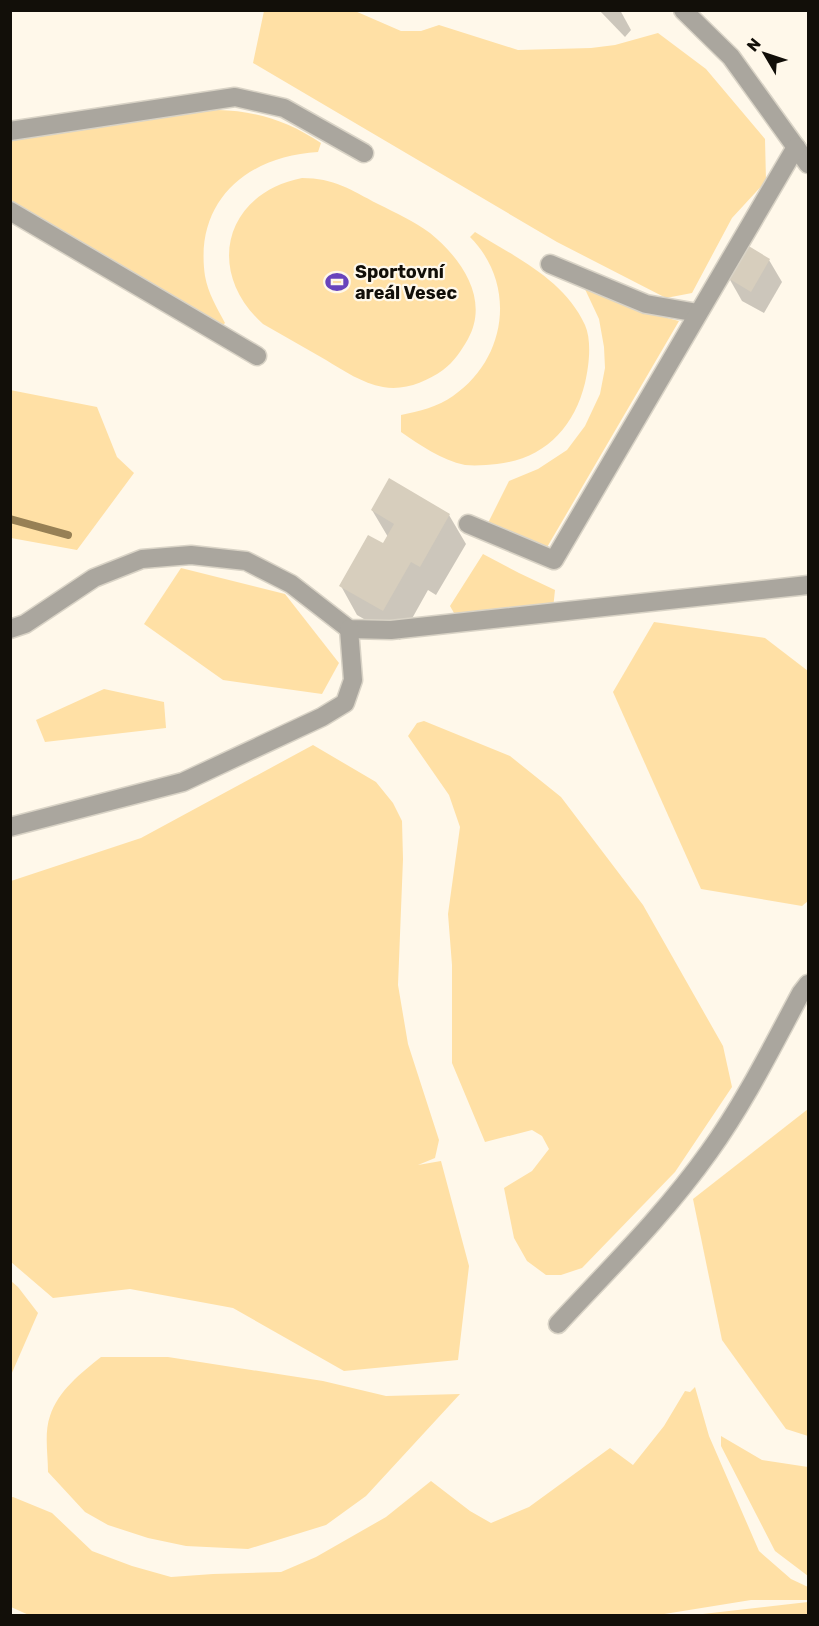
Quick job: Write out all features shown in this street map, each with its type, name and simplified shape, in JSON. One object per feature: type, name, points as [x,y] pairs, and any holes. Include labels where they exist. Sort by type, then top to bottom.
[{"type":"street","points":[[683,10],[730,57],[808,164]]},
{"type":"street","points":[[10,131],[235,97],[284,108],[364,153]]},
{"type":"street","points":[[468,524],[554,560],[796,147]]},
{"type":"street","points":[[10,211],[257,356]]},
{"type":"street","points":[[550,264],[646,304],[698,313]]},
{"type":"street","points":[[10,629],[25,624],[94,578],[142,559],[191,555],[246,561],[291,584],[349,629],[392,630],[808,585]]},
{"type":"street","points":[[10,827],[183,782],[322,717],[345,702],[353,680],[349,629]]},
{"type":"street","points":[[558,1324],[648,1228],[710,1152],[752,1085],[808,984]]},
{"type":"shaded area","points":[[264,11],[355,11],[401,31],[421,31],[439,25],[518,50],[591,48],[615,45],[658,33],[706,69],[765,139],[766,181],[732,218],[692,293],[666,298],[557,242],[253,63]]},
{"type":"shaded area","points":[[218,110],[246,112],[272,119],[309,135],[321,143],[318,152],[292,155],[248,173],[231,187],[217,205],[208,226],[204,249],[206,282],[225,323],[220,328],[11,207],[11,140]]},
{"type":"shaded area","points":[[302,178],[324,180],[359,194],[430,233],[452,254],[469,280],[476,309],[474,324],[468,339],[460,352],[443,370],[422,382],[407,387],[391,388],[368,383],[263,324],[245,303],[233,281],[229,258],[232,237],[240,217],[255,200],[276,186]]},
{"type":"shaded area","points":[[475,232],[522,260],[552,282],[565,295],[585,325],[589,338],[589,354],[580,399],[573,414],[565,427],[543,448],[514,461],[465,465],[439,456],[401,432],[401,415],[435,406],[453,396],[471,380],[485,362],[495,342],[500,298],[495,276],[485,256],[470,237]]},
{"type":"shaded area","points":[[584,287],[644,312],[679,321],[546,549],[488,523],[509,481],[538,469],[567,450],[585,426],[600,394],[605,368],[604,347],[599,319]]},
{"type":"shaded area","points":[[10,390],[97,407],[117,457],[134,473],[77,550],[11,538]]},
{"type":"shaded area","points":[[483,554],[555,590],[553,609],[454,613],[450,606]]},
{"type":"shaded area","points":[[181,568],[285,594],[339,663],[322,694],[223,680],[144,624]]},
{"type":"shaded area","points":[[654,622],[765,638],[808,671],[808,901],[802,906],[701,889],[613,692]]},
{"type":"shaded area","points":[[104,689],[164,702],[166,728],[45,742],[36,720]]},
{"type":"shaded area","points":[[424,721],[510,756],[561,797],[643,905],[723,1046],[732,1087],[675,1172],[582,1268],[561,1275],[546,1275],[527,1261],[514,1238],[504,1188],[532,1171],[549,1149],[542,1136],[532,1130],[485,1142],[452,1063],[452,965],[448,914],[460,827],[449,795],[408,736],[417,723]]},
{"type":"shaded area","points":[[313,745],[376,782],[393,803],[402,821],[403,859],[398,985],[408,1044],[439,1140],[435,1158],[418,1165],[441,1161],[469,1266],[458,1360],[344,1371],[233,1308],[130,1289],[53,1298],[11,1262],[11,881],[141,838]]},
{"type":"shaded area","points":[[808,1109],[808,1436],[786,1429],[722,1340],[693,1199]]},
{"type":"shaded area","points":[[11,1281],[38,1313],[11,1375]]},
{"type":"shaded area","points":[[101,1357],[168,1357],[323,1381],[386,1396],[460,1394],[366,1496],[326,1525],[248,1549],[186,1546],[148,1538],[108,1525],[85,1512],[48,1472],[47,1429],[54,1407],[71,1383]]},
{"type":"shaded area","points":[[695,1387],[709,1436],[759,1551],[791,1579],[808,1587],[808,1600],[751,1600],[652,1616],[31,1616],[11,1607],[10,1498],[13,1497],[52,1513],[92,1551],[171,1577],[281,1572],[316,1557],[386,1517],[431,1481],[470,1511],[491,1523],[529,1507],[610,1448],[633,1465],[664,1426],[685,1391],[690,1392]]},
{"type":"shaded area","points":[[721,1436],[762,1460],[808,1467],[808,1576],[775,1551],[721,1446]]},
{"type":"shaded area","points":[[808,1602],[808,1615],[694,1615]]},
{"type":"building","points":[[747,245],[770,259],[751,292],[728,278]]},
{"type":"building","points":[[389,478],[450,514],[420,567],[411,562],[383,611],[339,586],[368,535],[383,543],[394,524],[371,510]]},
{"type":"waterway","points":[[10,519],[68,535]]},
{"type":"place","name":"Sportovní areál Vesec","points":[[337,282]]}]
